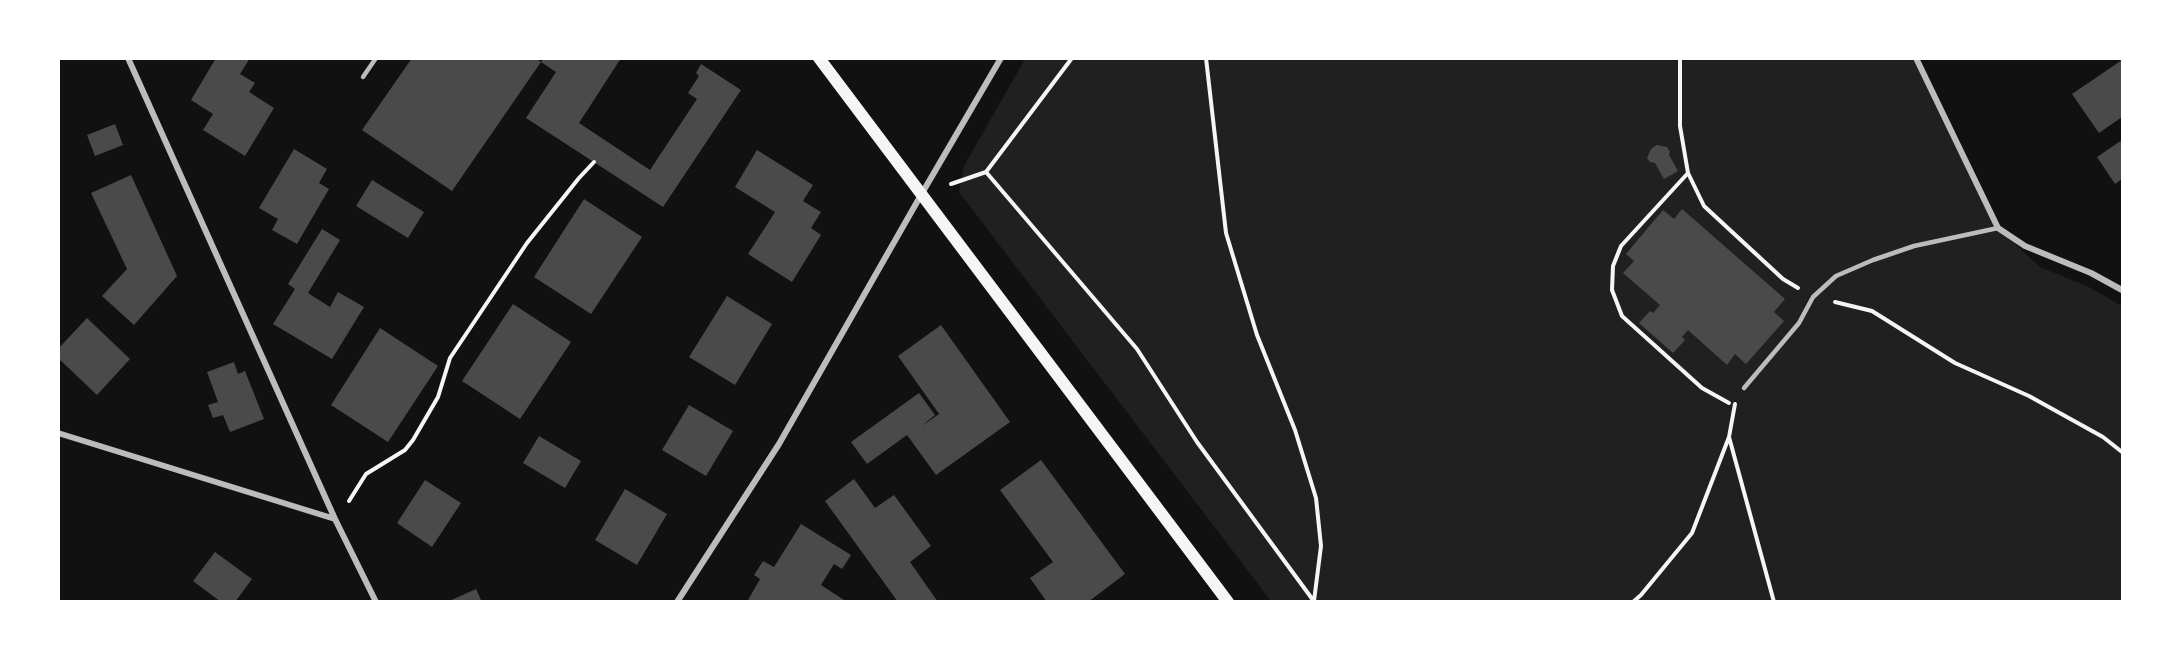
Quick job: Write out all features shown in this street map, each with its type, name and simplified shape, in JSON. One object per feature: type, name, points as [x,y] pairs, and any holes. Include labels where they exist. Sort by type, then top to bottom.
[{"type":"main road","points":[[819,58],[1228,602]]},
{"type":"street","points":[[128,58],[335,519],[376,602]]},
{"type":"street","points":[[677,602],[779,444],[1001,58]]},
{"type":"street","points":[[1916,58],[1998,228],[2025,246],[2091,273],[2122,290]]},
{"type":"street","points":[[58,433],[335,519]]},
{"type":"lane","points":[[363,77],[376,58]]},
{"type":"lane","points":[[1744,388],[1799,323],[1813,297],[1836,276],[1914,246],[1998,228]]},
{"type":"path","points":[[1072,58],[986,172],[1137,349],[1197,442],[1314,601]]},
{"type":"path","points":[[1206,58],[1226,233],[1257,335],[1294,430],[1316,498],[1320,546],[1314,601]]},
{"type":"path","points":[[1680,58],[1680,126],[1688,173],[1704,206],[1783,279],[1813,297],[1872,311],[1956,363],[2029,396],[2103,437],[2122,452]]},
{"type":"path","points":[[335,519],[355,494],[366,474],[405,450],[413,440],[438,397],[450,358],[527,243],[594,162]]},
{"type":"path","points":[[1688,173],[1621,246],[1612,266],[1612,290],[1622,316],[1702,388],[1734,405]]},
{"type":"path","points":[[1633,602],[1692,533],[1729,437],[1734,405],[1744,388]]},
{"type":"path","points":[[1729,437],[1774,602]]},
{"type":"shaded area","points":[[1025,59],[1916,59],[1998,228],[2040,267],[2089,287],[2122,306],[2122,601],[1271,601],[959,192],[964,166]]},
{"type":"building","points":[[216,58],[250,58],[240,74],[255,83],[249,92],[274,108],[245,156],[203,130],[213,114],[191,100]]},
{"type":"building","points":[[412,58],[535,58],[541,62],[452,191],[362,130]]},
{"type":"building","points":[[544,58],[621,58],[579,123],[650,170],[697,99],[688,93],[699,76],[696,73],[701,64],[741,90],[663,207],[526,118],[556,72],[541,62]]},
{"type":"building","points":[[2122,60],[2122,117],[2099,133],[2072,94]]},
{"type":"building","points":[[115,124],[123,145],[95,156],[87,135]]},
{"type":"building","points":[[2122,140],[2122,179],[2115,184],[2097,157]]},
{"type":"building","points":[[1657,145],[1667,147],[1678,171],[1664,179],[1655,163],[1650,162],[1647,158],[1651,149]]},
{"type":"building","points":[[294,149],[327,169],[319,183],[329,189],[297,244],[272,230],[278,219],[259,208]]},
{"type":"building","points":[[757,150],[813,185],[803,201],[821,212],[811,228],[821,235],[792,282],[748,254],[775,212],[735,187]]},
{"type":"building","points":[[131,175],[177,276],[134,325],[102,296],[127,269],[91,193]]},
{"type":"building","points":[[372,180],[424,212],[408,238],[356,206]]},
{"type":"building","points":[[584,199],[642,237],[591,314],[534,277]]},
{"type":"building","points":[[1682,209],[1785,299],[1774,312],[1784,321],[1746,364],[1735,354],[1727,365],[1688,330],[1682,337],[1685,340],[1673,353],[1639,323],[1650,311],[1653,313],[1660,305],[1623,273],[1634,261],[1626,254],[1663,210],[1674,219]]},
{"type":"building","points":[[322,229],[340,240],[308,293],[330,307],[338,292],[364,307],[332,359],[273,324],[295,289],[288,284]]},
{"type":"building","points":[[727,296],[772,324],[735,385],[689,357]]},
{"type":"building","points":[[513,304],[571,342],[520,419],[462,381]]},
{"type":"building","points":[[87,318],[130,359],[97,395],[58,358],[58,349]]},
{"type":"building","points":[[941,325],[1010,422],[936,475],[907,435],[867,464],[851,442],[919,393],[935,415],[922,426],[939,414],[898,356]]},
{"type":"building","points":[[380,328],[438,366],[388,442],[331,405]]},
{"type":"building","points":[[234,362],[238,374],[245,371],[264,419],[230,432],[223,415],[213,418],[208,405],[218,402],[207,372]]},
{"type":"building","points":[[689,405],[733,431],[706,476],[662,450]]},
{"type":"building","points":[[539,436],[581,461],[565,488],[523,463]]},
{"type":"building","points":[[1041,460],[1125,574],[1088,602],[1047,602],[1030,578],[1053,562],[1000,490]]},
{"type":"building","points":[[854,479],[875,508],[894,495],[931,546],[910,562],[938,602],[898,602],[825,501]]},
{"type":"building","points":[[425,480],[461,503],[432,547],[397,523]]},
{"type":"building","points":[[625,489],[667,514],[637,565],[595,540]]},
{"type":"building","points":[[801,524],[851,555],[842,569],[834,564],[821,585],[847,602],[747,602],[760,579],[754,575],[763,561],[774,567]]},
{"type":"building","points":[[215,552],[252,579],[235,602],[221,602],[193,581]]},
{"type":"building","points":[[476,589],[482,602],[447,602]]}]
